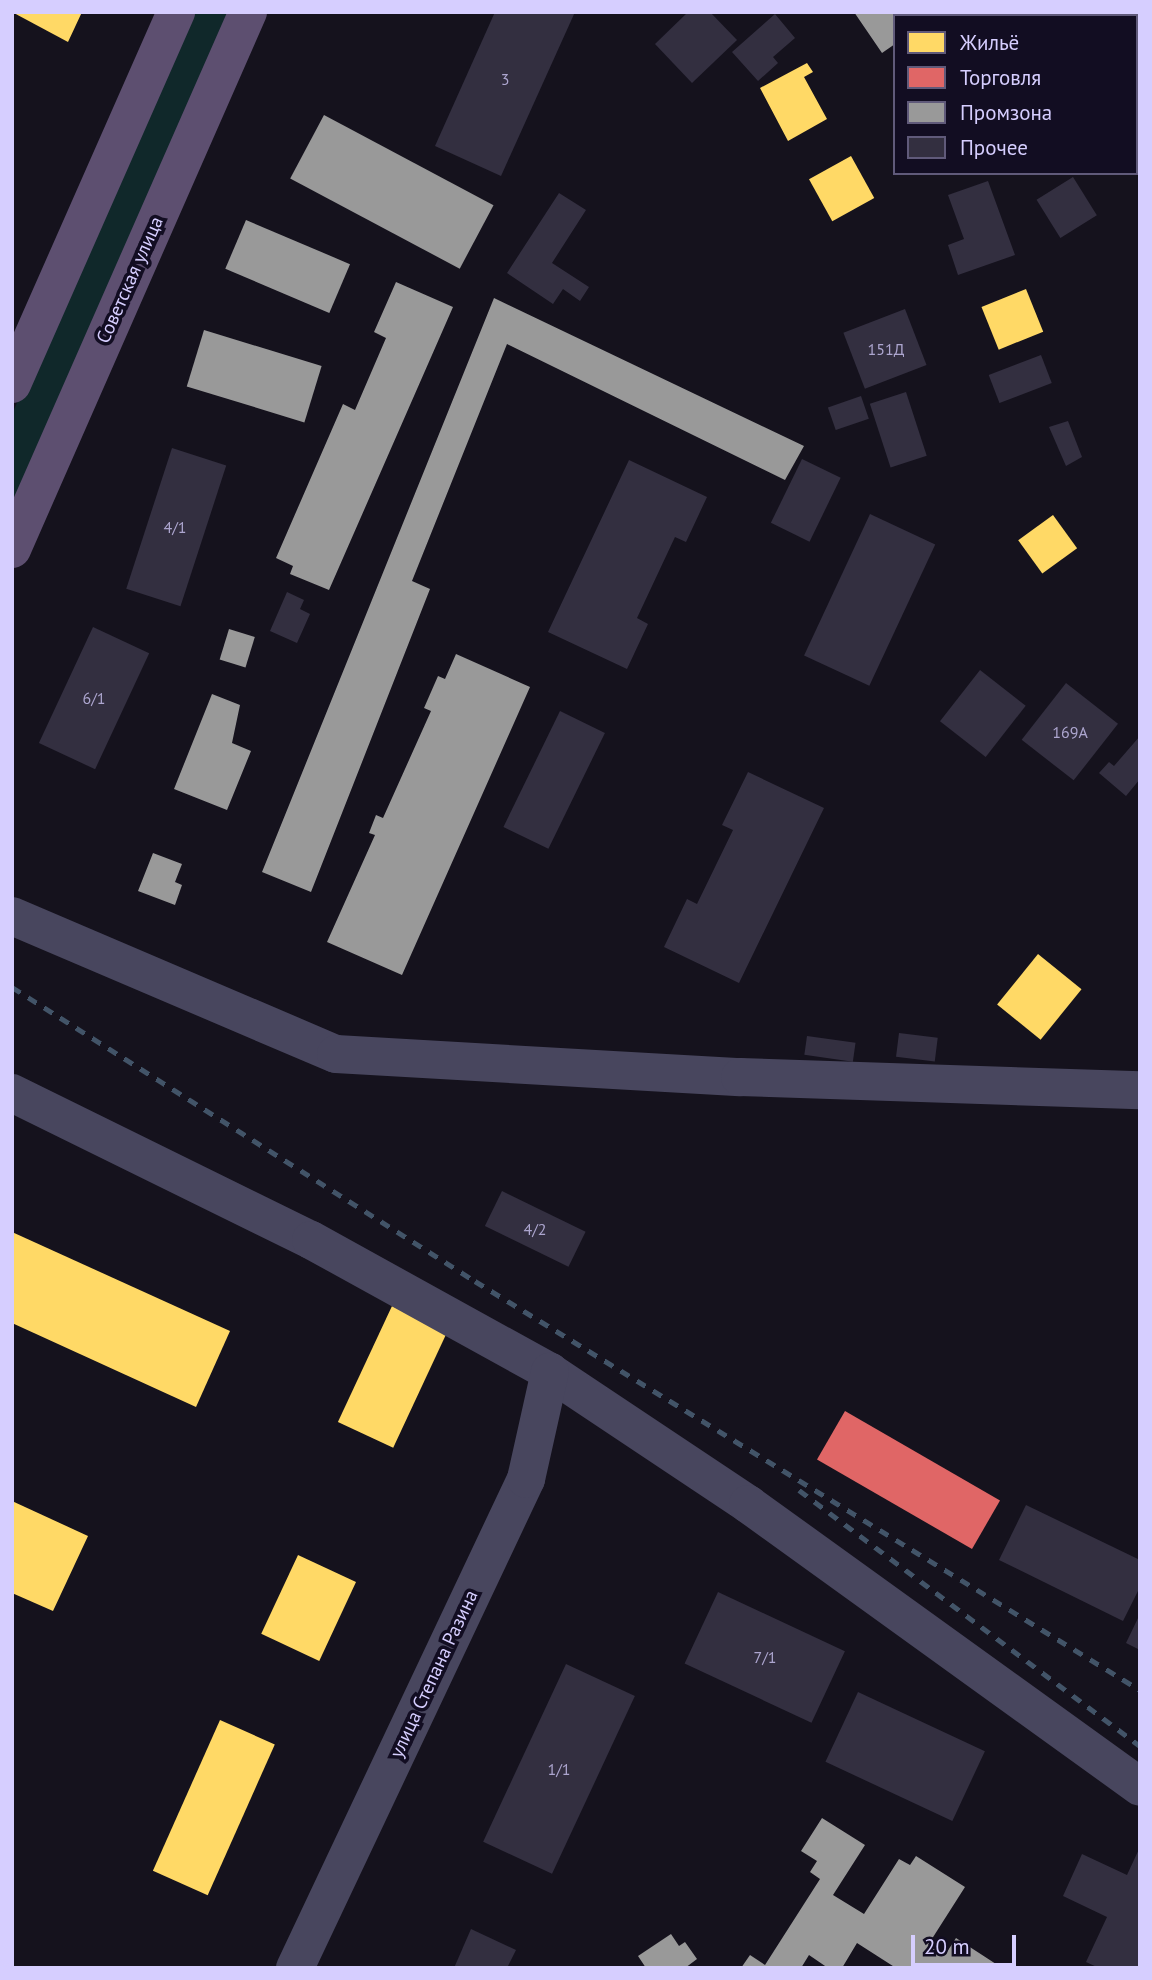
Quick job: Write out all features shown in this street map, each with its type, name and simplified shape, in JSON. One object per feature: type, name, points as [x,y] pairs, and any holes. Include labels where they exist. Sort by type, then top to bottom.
[{"type":"main road","points":[[12,384],[176,12]]},
{"type":"main road","name":"Советская улица","points":[[12,549],[248,12]]},
{"type":"street","points":[[12,916],[336,1054],[740,1077],[1140,1090]]},
{"type":"street","points":[[12,1093],[311,1240],[550,1372],[748,1504],[1140,1787]]},
{"type":"street","name":"улица Степана Разина","points":[[295,1968],[526,1479],[550,1372]]},
{"type":"green space","points":[[190,12],[228,12],[12,506],[12,414]]},
{"type":"building: Жильё","points":[[12,12],[82,12],[68,42]]},
{"type":"building: Жильё","points":[[807,63],[813,72],[804,77],[827,119],[788,141],[760,88]]},
{"type":"building: Жильё","points":[[851,156],[874,198],[832,221],[809,179]]},
{"type":"building: Жильё","points":[[1026,289],[1043,332],[999,350],[981,307]]},
{"type":"building: Жильё","points":[[1053,515],[1077,548],[1042,573],[1018,540]]},
{"type":"building: Жильё","points":[[1038,954],[1082,989],[1041,1040],[997,1005]]},
{"type":"building: Жильё","points":[[12,1232],[230,1331],[196,1407],[12,1323]]},
{"type":"building: Жильё","points":[[392,1306],[447,1332],[393,1448],[338,1422]]},
{"type":"building: Жильё","points":[[12,1501],[88,1536],[53,1611],[12,1593]]},
{"type":"building: Жильё","points":[[298,1555],[356,1582],[319,1661],[261,1634]]},
{"type":"building: Жильё","points":[[220,1720],[275,1744],[208,1895],[153,1871]]},
{"type":"building: Торговля","points":[[845,1411],[1000,1500],[972,1549],[817,1459]]},
{"type":"building: Промзона","points":[[854,12],[914,12],[916,14],[893,14],[893,45],[882,53]]},
{"type":"building: Промзона","points":[[1140,12],[1138,46],[1138,14],[1132,14]]},
{"type":"building: Промзона","points":[[324,115],[494,205],[460,269],[290,179]]},
{"type":"building: Промзона","points":[[246,220],[350,264],[329,313],[225,269]]},
{"type":"building: Промзона","points":[[396,282],[453,307],[329,590],[290,574],[293,566],[276,558],[343,404],[355,410],[386,338],[374,332]]},
{"type":"building: Промзона","points":[[494,298],[804,446],[785,480],[507,344],[412,581],[430,589],[311,892],[262,872]]},
{"type":"building: Промзона","points":[[204,330],[322,366],[304,422],[187,386]]},
{"type":"building: Промзона","points":[[229,629],[255,637],[245,667],[220,660]]},
{"type":"building: Промзона","points":[[456,654],[530,687],[402,975],[327,942],[375,835],[369,833],[376,815],[383,818],[431,711],[424,708],[438,676],[445,679]]},
{"type":"building: Промзона","points":[[212,694],[240,705],[232,743],[251,751],[227,810],[174,789]]},
{"type":"building: Промзона","points":[[153,853],[182,864],[175,882],[182,885],[175,905],[138,891]]},
{"type":"building: Промзона","points":[[822,1818],[865,1845],[833,1895],[864,1914],[899,1859],[910,1865],[916,1856],[965,1887],[928,1945],[945,1955],[956,1938],[996,1964],[994,1968],[896,1968],[857,1943],[842,1968],[828,1968],[809,1955],[801,1968],[741,1968],[750,1955],[765,1965],[820,1879],[810,1872],[817,1861],[801,1851]]},
{"type":"building: Промзона","points":[[671,1934],[679,1946],[685,1942],[697,1959],[685,1968],[646,1968],[638,1956]]},
{"type":"building: Прочее","points":[[495,12],[575,12],[501,176],[435,146]]},
{"type":"building: Прочее","points":[[688,12],[710,12],[737,40],[692,83],[655,44]]},
{"type":"building: Прочее","points":[[961,12],[1010,12],[1010,14]]},
{"type":"building: Прочее","points":[[775,14],[795,38],[773,57],[778,63],[758,81],[732,52]]},
{"type":"building: Прочее","points":[[1073,177],[1097,215],[1060,238],[1037,200]]},
{"type":"building: Прочее","points":[[988,181],[1015,255],[958,275],[948,245],[964,239],[948,195]]},
{"type":"building: Прочее","points":[[559,193],[586,210],[552,263],[589,287],[580,301],[563,289],[553,304],[507,273]]},
{"type":"building: Прочее","points":[[905,309],[927,365],[865,389],[843,333]]},
{"type":"building: Прочее","points":[[1041,355],[1052,383],[999,403],[989,375]]},
{"type":"building: Прочее","points":[[906,392],[927,456],[891,467],[870,404]]},
{"type":"building: Прочее","points":[[861,396],[869,419],[836,430],[828,407]]},
{"type":"building: Прочее","points":[[1068,421],[1082,457],[1066,466],[1049,427]]},
{"type":"building: Прочее","points":[[172,448],[226,466],[180,606],[126,589]]},
{"type":"building: Прочее","points":[[802,459],[841,478],[810,542],[771,523]]},
{"type":"building: Прочее","points":[[629,460],[707,497],[686,542],[675,537],[637,618],[648,624],[627,669],[548,632]]},
{"type":"building: Прочее","points":[[870,514],[935,544],[869,686],[804,655]]},
{"type":"building: Прочее","points":[[287,592],[304,600],[300,609],[310,614],[297,643],[270,631]]},
{"type":"building: Прочее","points":[[93,627],[149,653],[95,769],[39,743]]},
{"type":"building: Прочее","points":[[980,670],[1026,706],[986,757],[940,721]]},
{"type":"building: Прочее","points":[[1066,683],[1118,724],[1074,780],[1022,740]]},
{"type":"building: Прочее","points":[[560,711],[605,733],[548,849],[503,827]]},
{"type":"building: Прочее","points":[[1140,736],[1140,779],[1126,796],[1099,773],[1109,762],[1114,766]]},
{"type":"building: Прочее","points":[[748,772],[824,808],[739,983],[664,947],[687,899],[697,904],[733,830],[722,825]]},
{"type":"building: Прочее","points":[[899,1033],[938,1038],[935,1062],[896,1057]]},
{"type":"building: Прочее","points":[[807,1036],[856,1043],[853,1062],[804,1055]]},
{"type":"building: Прочее","points":[[502,1191],[586,1232],[568,1267],[485,1226]]},
{"type":"building: Прочее","points":[[1026,1505],[1140,1560],[1140,1587],[1123,1621],[999,1560]]},
{"type":"building: Прочее","points":[[718,1592],[845,1651],[811,1723],[685,1664]]},
{"type":"building: Прочее","points":[[1140,1614],[1140,1650],[1126,1643]]},
{"type":"building: Прочее","points":[[566,1664],[635,1696],[552,1874],[483,1842]]},
{"type":"building: Прочее","points":[[858,1692],[985,1751],[952,1821],[825,1762]]},
{"type":"building: Прочее","points":[[1140,1847],[1140,1968],[1099,1968],[1086,1962],[1107,1917],[1063,1896],[1082,1854],[1127,1875]]},
{"type":"building: Прочее","points":[[471,1929],[516,1950],[507,1968],[454,1968]]},
{"type":"railway","points":[[12,987],[475,1281],[1140,1690]]},
{"type":"railway","points":[[799,1490],[1140,1746]]}]
